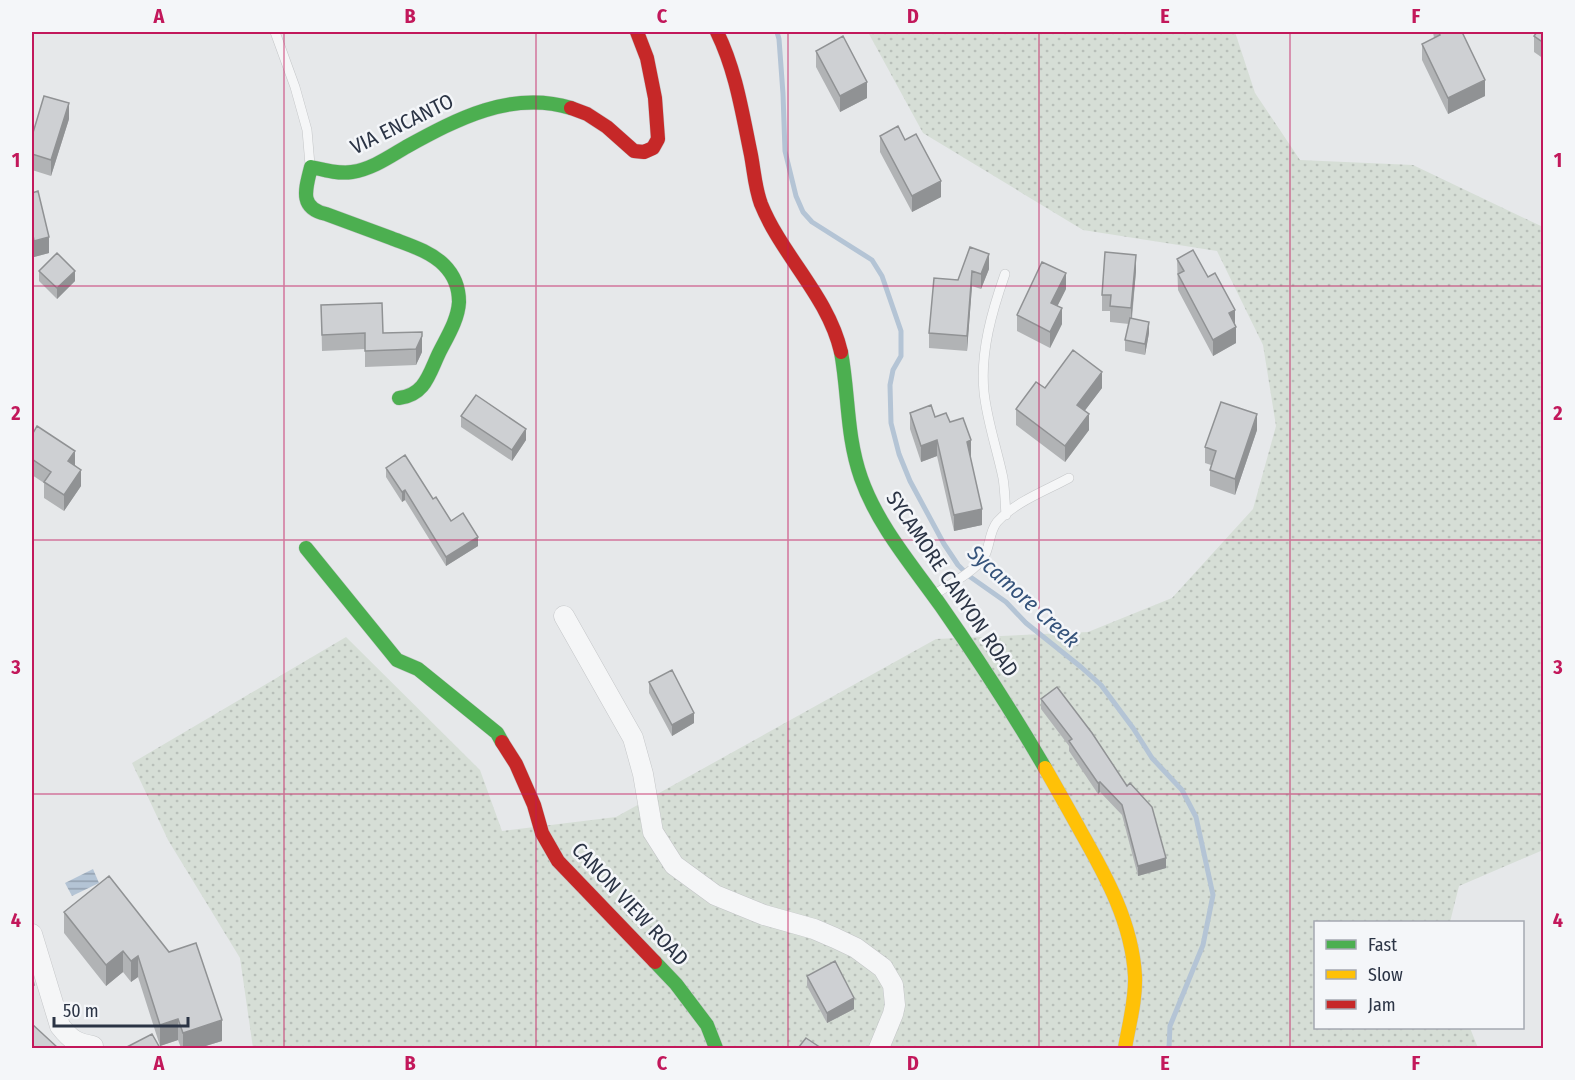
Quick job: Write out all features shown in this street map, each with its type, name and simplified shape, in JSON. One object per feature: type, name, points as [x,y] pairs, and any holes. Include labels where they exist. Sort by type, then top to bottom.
[{"type":"street","name":"VIA ENCANTO","points":[[311,167],[328,172],[349,172],[370,167],[458,119],[505,104],[530,102],[555,104],[576,110],[596,119],[633,151],[641,153],[650,151],[658,139],[656,105],[650,70],[637,32]]},
{"type":"street","name":"SYCAMORE CANYON ROAD","points":[[717,32],[736,77],[751,162],[763,206],[777,233],[815,292],[837,338],[844,375],[851,443],[860,477],[879,517],[996,689],[1041,760],[1089,846],[1119,909],[1129,939],[1135,976],[1133,1004],[1125,1048]]},
{"type":"street","points":[[311,167],[305,195],[310,208],[318,213],[424,250],[443,264],[452,275],[458,289],[457,316],[425,383],[419,392],[410,397],[399,398]]},
{"type":"street","name":"CANON VIEW ROAD","points":[[306,548],[397,660],[418,669],[497,733],[516,764],[534,805],[542,833],[558,861],[676,984],[708,1024],[716,1048]]},
{"type":"street","points":[[564,616],[633,738],[643,774],[653,832],[674,866],[715,895],[764,915],[814,929],[835,938],[856,948],[883,968],[893,985],[895,1005],[879,1048]]},
{"type":"street","points":[[32,934],[60,1026],[78,1043],[93,1047]]},
{"type":"lane","points":[[275,32],[295,87],[307,130],[311,167]]},
{"type":"lane","points":[[1005,274],[989,329],[984,392],[1003,480],[1006,515]]},
{"type":"lane","points":[[933,595],[972,569],[984,556],[996,524],[1006,515],[1022,503],[1069,478]]},
{"type":"shaded area","points":[[869,32],[1235,32],[1255,93],[1300,160],[1413,165],[1543,227],[1543,850],[1459,886],[1450,921],[1314,921],[1314,1029],[1470,1029],[1478,1048],[253,1048],[240,958],[168,840],[132,763],[346,637],[480,770],[502,831],[616,817],[936,639],[1088,632],[1172,598],[1253,509],[1276,426],[1263,345],[1217,251],[1083,230],[923,133]]},
{"type":"water","points":[[93,869],[99,883],[72,896],[65,883]]},
{"type":"building","points":[[1438,32],[1462,32],[1485,80],[1448,98],[1422,44],[1440,35]]},
{"type":"building","points":[[1537,32],[1544,32],[1544,43],[1534,36]]},
{"type":"building","points":[[843,36],[867,82],[840,96],[816,51]]},
{"type":"building","points":[[44,96],[69,103],[51,160],[32,154],[32,136]]},
{"type":"building","points":[[898,126],[905,140],[916,134],[941,181],[912,196],[880,136]]},
{"type":"building","points":[[38,191],[49,237],[34,241],[32,193]]},
{"type":"building","points":[[970,247],[989,254],[981,274],[972,271],[967,336],[929,333],[934,278],[958,280]]},
{"type":"building","points":[[1193,250],[1208,277],[1215,273],[1235,310],[1229,313],[1236,327],[1213,340],[1178,274],[1184,271],[1177,259]]},
{"type":"building","points":[[1105,252],[1136,255],[1131,308],[1110,306],[1111,295],[1102,295]]},
{"type":"building","points":[[57,253],[75,271],[57,288],[39,271]]},
{"type":"building","points":[[1042,262],[1066,273],[1051,303],[1062,308],[1050,332],[1017,315]]},
{"type":"building","points":[[382,303],[383,333],[422,332],[416,349],[365,351],[365,333],[322,335],[321,305]]},
{"type":"building","points":[[1130,318],[1149,322],[1145,344],[1125,340]]},
{"type":"building","points":[[1073,350],[1102,372],[1077,405],[1089,414],[1065,446],[1016,409],[1036,382],[1045,388]]},
{"type":"building","points":[[476,395],[526,429],[512,450],[461,416]]},
{"type":"building","points":[[1221,402],[1257,414],[1235,479],[1210,470],[1216,451],[1205,447]]},
{"type":"building","points":[[931,405],[935,417],[946,413],[950,422],[963,418],[971,440],[967,442],[982,509],[954,515],[937,440],[921,446],[910,413]]},
{"type":"building","points":[[37,426],[75,451],[68,461],[81,470],[64,495],[44,482],[51,472],[32,459],[32,435]]},
{"type":"building","points":[[405,455],[433,499],[436,497],[451,521],[463,513],[478,537],[446,557],[405,490],[402,492],[386,468]]},
{"type":"building","points":[[672,670],[694,713],[672,725],[649,682]]},
{"type":"building","points":[[1057,687],[1092,733],[1127,786],[1130,783],[1152,807],[1166,858],[1138,866],[1122,805],[1100,782],[1098,783],[1069,741],[1072,739],[1041,699]]},
{"type":"building","points":[[109,876],[169,952],[196,943],[222,1020],[183,1033],[178,1019],[160,1025],[138,956],[131,961],[123,951],[106,965],[64,912]]},
{"type":"building","points":[[835,961],[854,998],[827,1013],[807,976]]},
{"type":"building","points":[[32,1024],[58,1048],[32,1048]]},
{"type":"building","points":[[152,1034],[160,1048],[125,1048]]},
{"type":"building","points":[[806,1038],[821,1048],[798,1048]]},
{"type":"waterway","name":"Sycamore Creek","points":[[777,32],[783,94],[785,151],[796,196],[803,212],[812,222],[872,260],[882,276],[901,331],[901,356],[893,370],[890,385],[891,423],[899,454],[910,481],[958,565],[969,576],[1006,602],[1026,623],[1101,685],[1152,758],[1182,790],[1196,817],[1213,895],[1203,945],[1170,1026],[1169,1048]]},
{"type":"traffic: fast","points":[[399,398],[415,393],[429,376],[457,315],[459,302],[455,282],[444,265],[426,252],[311,207],[306,196],[311,167],[342,172],[366,168],[445,127],[485,110],[506,105],[549,103],[571,108]]},
{"type":"traffic: fast","points":[[841,352],[850,431],[856,462],[868,496],[886,529],[982,666],[1045,768]]},
{"type":"traffic: fast","points":[[306,548],[397,660],[418,669],[497,733],[502,742]]},
{"type":"traffic: fast","points":[[655,962],[676,984],[707,1025],[716,1048]]},
{"type":"traffic: slow","points":[[1045,768],[1108,883],[1129,937],[1135,985],[1125,1048]]},
{"type":"traffic: jam","points":[[571,108],[587,114],[607,127],[634,151],[644,152],[653,148],[658,139],[655,98],[647,58],[637,32]]},
{"type":"traffic: jam","points":[[717,32],[738,92],[761,204],[770,223],[816,294],[835,332],[841,352]]},
{"type":"traffic: jam","points":[[502,742],[516,764],[534,805],[542,833],[558,861],[655,962]]}]
